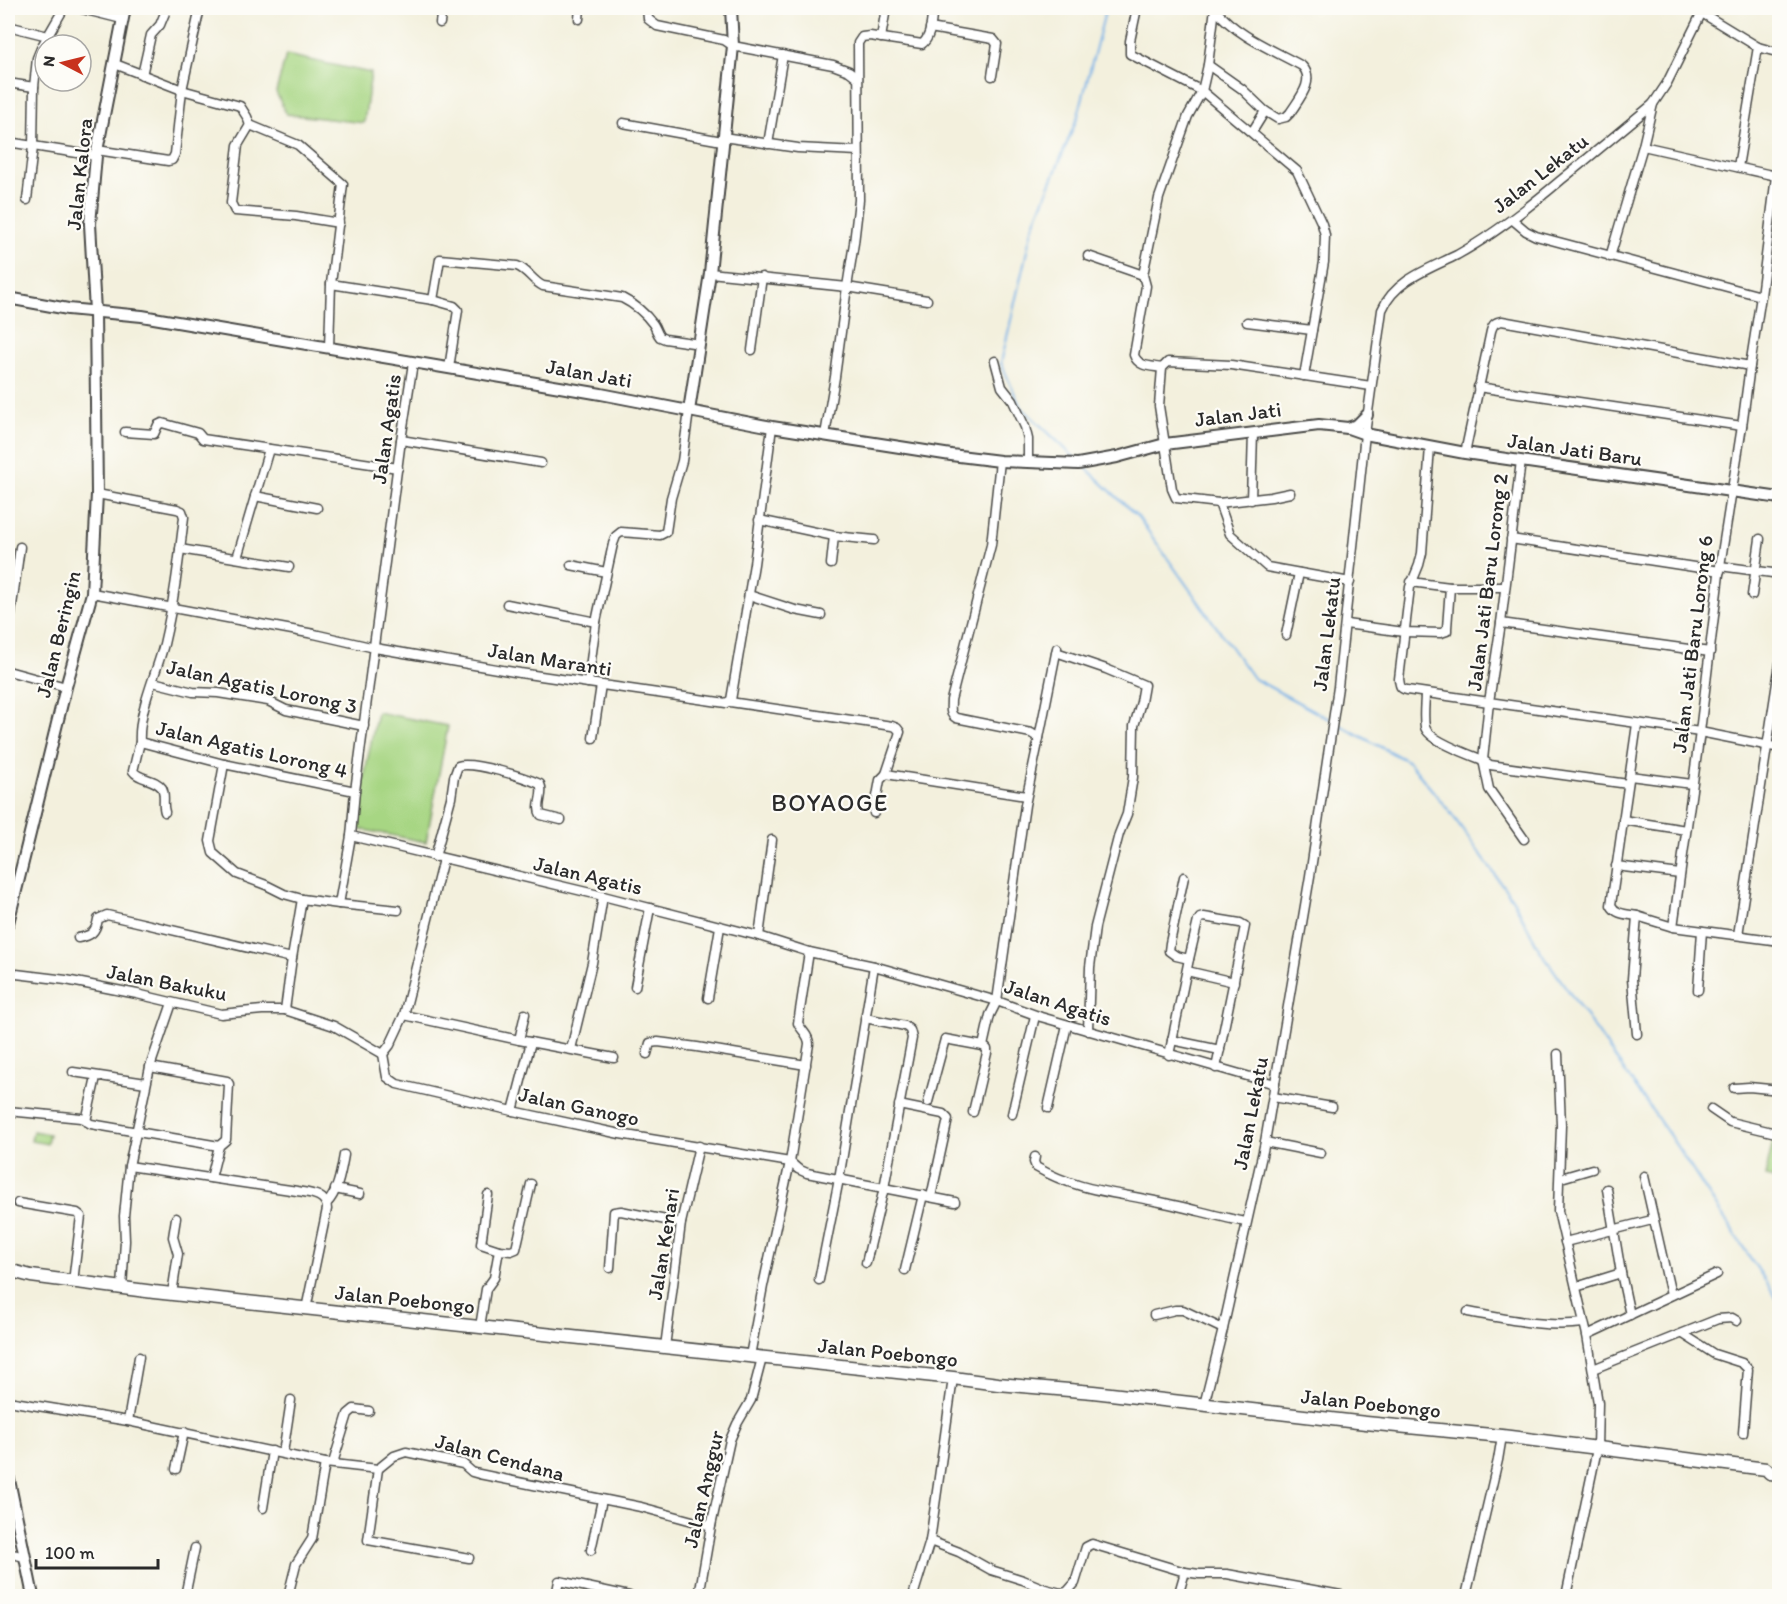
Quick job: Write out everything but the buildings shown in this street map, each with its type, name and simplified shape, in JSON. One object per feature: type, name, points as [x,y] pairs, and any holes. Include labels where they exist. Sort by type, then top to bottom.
[{"type":"main road","name":"Jalan Poebongo","points":[[8,1269],[31,1276],[73,1282],[306,1309],[1502,1436],[1766,1469],[1772,1466],[1779,1467]]},
{"type":"main road","name":"Jalan Poebongo","points":[[1766,1469],[1770,1473],[1779,1474]]},
{"type":"street","points":[[50,33],[64,8]]},
{"type":"street","points":[[78,8],[124,13]]},
{"type":"street","points":[[142,75],[151,35],[160,24],[167,8]]},
{"type":"street","points":[[8,142],[33,147],[171,161],[175,154],[182,90],[200,8]]},
{"type":"street","points":[[440,23],[442,8]]},
{"type":"street","points":[[579,19],[580,8]]},
{"type":"street","points":[[647,8],[648,19],[657,26],[724,40],[733,46],[833,65],[849,71],[858,78]]},
{"type":"street","points":[[588,683],[596,622],[613,544],[619,533],[660,535],[666,532],[671,498],[682,461],[710,273],[733,46],[731,8]]},
{"type":"street","points":[[881,38],[886,8]]},
{"type":"street","points":[[825,435],[859,200],[858,43],[862,37],[870,36],[922,44],[927,40],[933,8]]},
{"type":"street","points":[[1137,8],[1130,40],[1130,54],[1202,91],[1297,171],[1322,224],[1325,235],[1324,262],[1304,376]]},
{"type":"street","points":[[1208,65],[1278,119],[1290,113],[1307,84],[1307,71],[1302,66],[1242,34],[1225,21],[1215,8]]},
{"type":"street","points":[[1162,368],[1140,364],[1134,355],[1146,286],[1143,275],[1160,198],[1188,116],[1202,91],[1208,65],[1215,8]]},
{"type":"street","points":[[1703,10],[1758,47],[1779,53]]},
{"type":"street","name":"Jalan Lekatu","points":[[1204,1405],[1265,1142],[1329,756],[1346,624],[1365,434],[1382,310],[1392,293],[1411,278],[1459,254],[1513,220],[1653,104],[1667,82],[1703,10]]},
{"type":"street","name":"Jalan Kalora","points":[[95,310],[90,224],[97,153],[124,13]]},
{"type":"street","points":[[8,26],[36,33]]},
{"type":"street","points":[[930,28],[996,41],[993,76]]},
{"type":"street","points":[[1738,167],[1758,47]]},
{"type":"street","points":[[768,144],[783,55]]},
{"type":"street","points":[[115,64],[182,90],[240,106],[248,117],[250,125],[238,145],[231,203],[235,210],[339,223]]},
{"type":"street","points":[[8,83],[33,87]]},
{"type":"street","points":[[27,200],[33,147],[34,93]]},
{"type":"street","points":[[1610,257],[1653,104]]},
{"type":"street","points":[[1252,132],[1265,111]]},
{"type":"street","points":[[623,123],[722,139],[798,148],[858,151]]},
{"type":"street","points":[[250,125],[298,145],[344,184],[331,284],[329,348]]},
{"type":"street","points":[[1643,146],[1778,176]]},
{"type":"street","name":"Jalan Jati Baru Lorong 6","points":[[1673,927],[1720,568],[1778,176]]},
{"type":"street","points":[[1513,220],[1536,236],[1761,296]]},
{"type":"street","points":[[1088,256],[1143,275]]},
{"type":"street","points":[[433,300],[440,259],[517,266],[527,271],[537,284],[543,286],[622,298],[645,314],[660,337],[700,344]]},
{"type":"street","points":[[710,273],[847,287],[927,300]]},
{"type":"street","points":[[752,350],[762,278]]},
{"type":"street","points":[[331,284],[433,300],[454,306],[458,310],[449,369]]},
{"type":"street","name":"Jalan Jati","points":[[8,298],[68,309],[142,316],[601,394],[772,427],[1000,461],[1078,464],[1117,457],[1165,444],[1319,425],[1348,428],[1365,434]]},
{"type":"street","name":"Jalan Beringin","points":[[8,923],[66,687],[92,593],[97,494],[95,310]]},
{"type":"street","points":[[1247,321],[1312,330]]},
{"type":"street","points":[[1465,453],[1492,326],[1497,321],[1750,366]]},
{"type":"street","points":[[995,361],[1002,387],[1013,401],[1025,427],[1028,439],[1028,463]]},
{"type":"street","points":[[1290,493],[1219,503],[1176,498],[1172,489],[1160,406],[1162,368],[1168,362],[1231,365],[1371,386]]},
{"type":"street","name":"Jalan Agatis","points":[[413,363],[401,440],[351,836],[603,896],[759,936],[809,952],[874,966],[997,1001],[1035,1016],[1275,1084]]},
{"type":"street","points":[[1478,387],[1742,426]]},
{"type":"street","points":[[1348,428],[1357,425],[1368,415]]},
{"type":"street","points":[[125,432],[154,434],[158,425],[162,423],[198,433],[201,439],[398,468]]},
{"type":"street","points":[[730,702],[749,595],[772,427]]},
{"type":"street","points":[[1251,500],[1253,433]]},
{"type":"street","name":"Jalan Jati Baru","points":[[1365,434],[1465,453],[1779,498]]},
{"type":"street","points":[[401,440],[541,463]]},
{"type":"street","points":[[1430,447],[1422,553],[1411,582],[1400,686],[1402,689],[1489,702],[1483,760],[1489,789],[1524,838]]},
{"type":"street","points":[[237,558],[269,449]]},
{"type":"street","points":[[1000,461],[991,546],[951,700],[951,711],[952,716],[956,718],[1031,733],[1039,738]]},
{"type":"street","name":"Jalan Jati Baru Lorong 2","points":[[1521,461],[1489,702],[1700,732],[1779,748]]},
{"type":"street","name":"Jalan Agatis Lorong 4","points":[[97,494],[182,511],[184,517],[171,609],[140,726],[140,742],[224,764],[355,792]]},
{"type":"street","points":[[255,496],[317,508]]},
{"type":"street","points":[[1219,503],[1230,534],[1267,567],[1350,582]]},
{"type":"street","points":[[759,520],[834,536],[874,540]]},
{"type":"street","points":[[831,564],[834,536]]},
{"type":"street","points":[[1511,539],[1779,574]]},
{"type":"street","points":[[1752,595],[1760,539]]},
{"type":"street","points":[[8,635],[20,547]]},
{"type":"street","points":[[180,549],[289,567]]},
{"type":"street","points":[[571,565],[606,572]]},
{"type":"street","points":[[1286,635],[1299,573]]},
{"type":"street","points":[[1411,582],[1450,588],[1504,587]]},
{"type":"street","points":[[1346,624],[1404,632],[1441,633],[1446,631],[1450,588]]},
{"type":"street","name":"Jalan Maranti","points":[[92,593],[314,634],[375,648],[601,685],[892,726],[900,732],[886,774]]},
{"type":"street","points":[[749,595],[795,610],[821,615]]},
{"type":"street","points":[[507,604],[596,622]]},
{"type":"street","points":[[1501,623],[1710,651]]},
{"type":"street","points":[[983,1046],[990,1015],[997,1001],[1026,796],[1057,650],[1144,685],[1134,726],[1132,777],[1127,814],[1095,927],[1090,967],[1088,1031]]},
{"type":"street","points":[[1738,935],[1779,663]]},
{"type":"street","points":[[8,671],[66,687]]},
{"type":"street","name":"Jalan Agatis Lorong 3","points":[[153,682],[193,692],[218,693],[268,701],[286,710],[364,726]]},
{"type":"street","points":[[593,738],[601,685]]},
{"type":"street","points":[[1425,693],[1425,727],[1428,733],[1493,766],[1692,784]]},
{"type":"street","points":[[1637,724],[1611,905],[1619,913],[1638,916],[1673,927],[1779,941]]},
{"type":"street","points":[[140,742],[133,771],[161,788],[165,812]]},
{"type":"street","points":[[224,764],[210,841],[213,853],[237,874],[302,899],[398,910]]},
{"type":"street","points":[[383,1054],[390,1045],[404,1015],[458,766],[471,765],[508,773],[540,784],[542,789],[539,813],[561,820]]},
{"type":"street","points":[[874,813],[880,780],[886,774],[1026,796]]},
{"type":"street","points":[[1623,820],[1686,830]]},
{"type":"street","points":[[339,904],[351,836]]},
{"type":"street","points":[[759,936],[772,840]]},
{"type":"street","points":[[1617,866],[1680,874]]},
{"type":"street","points":[[1184,877],[1169,951],[1176,956],[1189,958]]},
{"type":"street","points":[[571,1049],[592,963],[603,896]]},
{"type":"street","points":[[285,1010],[302,899]]},
{"type":"street","points":[[635,987],[650,908]]},
{"type":"street","points":[[78,938],[89,936],[96,928],[98,919],[107,915],[292,958]]},
{"type":"street","points":[[1169,1055],[1198,921],[1204,916],[1243,924],[1244,930],[1216,1068]]},
{"type":"street","points":[[1637,1034],[1632,979],[1638,916]]},
{"type":"street","points":[[708,998],[720,927]]},
{"type":"street","points":[[1698,990],[1702,931]]},
{"type":"street","name":"Jalan Anggur","points":[[699,1596],[711,1526],[730,1440],[751,1401],[763,1286],[790,1162],[806,1065],[809,1039],[798,1023],[809,952]]},
{"type":"street","points":[[819,1280],[839,1179],[874,966]]},
{"type":"street","points":[[1187,971],[1234,982]]},
{"type":"street","name":"Jalan Bakuku","points":[[8,973],[66,980],[221,1014],[285,1010],[334,1026],[383,1054]]},
{"type":"street","points":[[122,1288],[124,1216],[129,1166],[150,1067],[172,1003]]},
{"type":"street","points":[[519,1040],[525,1014]]},
{"type":"street","points":[[404,1015],[615,1058]]},
{"type":"street","points":[[1012,1113],[1035,1016]]},
{"type":"street","points":[[865,1018],[905,1026],[910,1030],[912,1038],[884,1188],[866,1263]]},
{"type":"street","points":[[1048,1108],[1067,1025]]},
{"type":"street","points":[[928,1102],[945,1039],[983,1046],[987,1052],[973,1112]]},
{"type":"street","points":[[1172,1040],[1220,1050]]},
{"type":"street","points":[[513,1112],[531,1042]]},
{"type":"street","points":[[647,1054],[650,1043],[658,1042],[806,1065]]},
{"type":"street","name":"Jalan Ganogo","points":[[383,1054],[385,1072],[392,1082],[513,1112],[620,1134],[790,1162],[807,1173],[955,1202]]},
{"type":"street","points":[[1558,1054],[1561,1125],[1561,1178],[1558,1211],[1587,1335],[1598,1403],[1597,1449],[1566,1596]]},
{"type":"street","points":[[150,1067],[227,1081],[229,1084],[226,1140],[219,1146],[211,1178]]},
{"type":"street","points":[[73,1072],[146,1083]]},
{"type":"street","points":[[86,1122],[96,1077]]},
{"type":"street","points":[[1734,1088],[1779,1090]]},
{"type":"street","points":[[1273,1097],[1332,1107]]},
{"type":"street","points":[[899,1105],[943,1114],[948,1119],[905,1270]]},
{"type":"street","points":[[1711,1109],[1730,1122],[1779,1134]]},
{"type":"street","points":[[8,1111],[81,1118],[91,1124],[219,1146]]},
{"type":"street","points":[[1265,1142],[1321,1153]]},
{"type":"street","name":"Jalan Kenari","points":[[665,1347],[681,1223],[699,1146]]},
{"type":"street","points":[[306,1309],[327,1203],[332,1198],[344,1155]]},
{"type":"street","points":[[1035,1157],[1036,1167],[1066,1182],[1109,1194],[1186,1207],[1246,1222]]},
{"type":"street","points":[[129,1166],[297,1191],[319,1197],[327,1203]]},
{"type":"street","points":[[1561,1178],[1592,1169]]},
{"type":"street","points":[[1644,1176],[1671,1295]]},
{"type":"street","points":[[488,1195],[481,1244],[511,1251],[516,1249],[531,1184]]},
{"type":"street","points":[[335,1189],[360,1194]]},
{"type":"street","points":[[1607,1189],[1620,1273],[1630,1316]]},
{"type":"street","points":[[18,1203],[81,1215],[73,1282]]},
{"type":"street","points":[[610,1268],[614,1212],[621,1211],[681,1223]]},
{"type":"street","points":[[172,1294],[178,1254],[173,1237],[176,1218]]},
{"type":"street","points":[[1565,1242],[1653,1220]]},
{"type":"street","points":[[480,1327],[486,1289],[494,1278],[499,1250]]},
{"type":"street","points":[[1576,1287],[1620,1273]]},
{"type":"street","points":[[1587,1335],[1717,1274]]},
{"type":"street","points":[[1154,1315],[1183,1310],[1223,1329]]},
{"type":"street","points":[[1468,1312],[1544,1324],[1584,1323]]},
{"type":"street","points":[[1593,1369],[1718,1319],[1732,1318],[1737,1321]]},
{"type":"street","points":[[1683,1334],[1714,1354],[1742,1363],[1748,1369],[1743,1433]]},
{"type":"street","points":[[128,1421],[139,1357]]},
{"type":"street","points":[[913,1596],[930,1541],[953,1378]]},
{"type":"street","points":[[283,1453],[291,1400]]},
{"type":"street","points":[[8,1401],[128,1421],[329,1463],[378,1469],[368,1540],[468,1557]]},
{"type":"street","points":[[288,1596],[296,1564],[312,1539],[329,1463],[348,1414],[354,1409],[369,1411]]},
{"type":"street","points":[[176,1469],[184,1432]]},
{"type":"street","points":[[1466,1596],[1502,1436]]},
{"type":"street","points":[[262,1508],[272,1451]]},
{"type":"street","name":"Jalan Cendana","points":[[378,1469],[394,1456],[406,1452],[464,1464],[472,1472],[479,1474],[641,1507],[711,1526]]},
{"type":"street","points":[[8,1475],[33,1596]]},
{"type":"street","points":[[591,1550],[602,1500]]},
{"type":"street","points":[[930,1541],[959,1552],[991,1570],[1061,1593],[1067,1592],[1075,1583],[1086,1547],[1089,1545],[1104,1547],[1185,1572],[1227,1574],[1346,1596]]},
{"type":"street","points":[[185,1596],[195,1548]]},
{"type":"street","points":[[8,1553],[25,1557]]},
{"type":"street","points":[[1178,1596],[1185,1572]]},
{"type":"street","points":[[555,1596],[559,1581],[623,1596]]},
{"type":"green space","points":[[286,55],[371,73],[364,123],[286,114],[276,92]]},
{"type":"green space","points":[[377,712],[448,726],[426,842],[354,828]]},
{"type":"green space","points":[[33,1131],[49,1134],[47,1144],[31,1141]]},
{"type":"green space","points":[[1774,1137],[1779,1138],[1779,1180],[1765,1177]]},
{"type":"waterway","points":[[1076,459],[1020,406],[1001,363],[1032,229],[1078,116],[1106,8]]},
{"type":"waterway","points":[[1085,467],[1138,517],[1253,678],[1329,719]]},
{"type":"waterway","points":[[1334,722],[1409,762],[1450,812],[1513,900],[1539,949],[1670,1136],[1780,1303]]},
{"type":"district","name":"BOYAOGE","points":[[830,802]]}]
